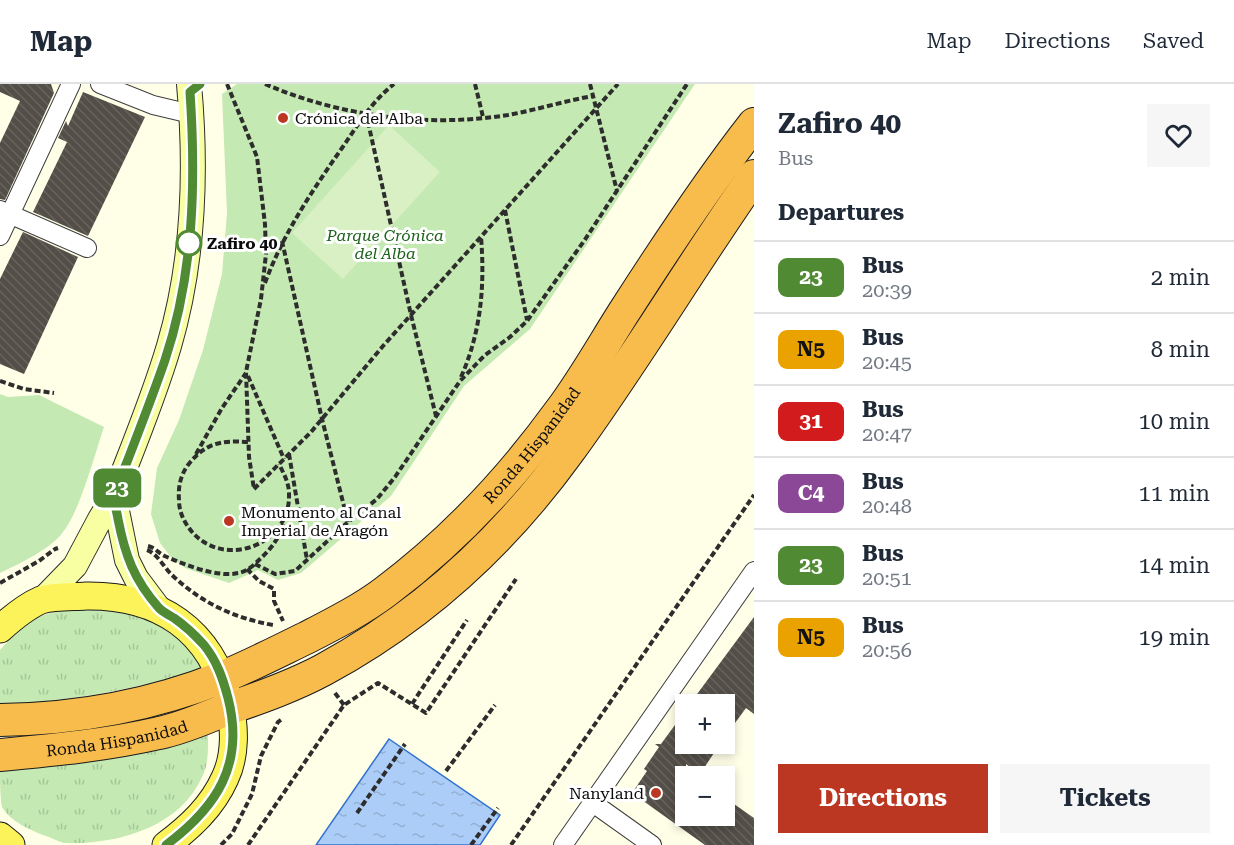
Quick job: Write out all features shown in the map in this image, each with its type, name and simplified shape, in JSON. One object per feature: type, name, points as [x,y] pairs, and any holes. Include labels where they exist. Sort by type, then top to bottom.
[{"type":"highway","name":"Ronda Hispanidad","points":[[0,720],[105,710],[149,701],[222,677],[339,621],[383,594],[435,552],[477,512],[522,462],[562,409],[676,231],[754,124]]},
{"type":"highway","name":"Ronda Hispanidad","points":[[0,755],[74,749],[161,733],[275,692],[321,671],[358,650],[417,610],[480,556],[568,453],[602,405],[710,238],[754,176]]},
{"type":"main road","points":[[0,629],[9,620],[42,600],[105,596],[132,600],[160,610],[175,619],[204,646],[214,659],[231,708],[232,757],[226,777],[208,807],[187,830],[166,845]]},
{"type":"main road","points":[[0,836],[11,845]]},
{"type":"street","points":[[0,236],[5,212],[71,84]]},
{"type":"street","points":[[42,600],[75,566],[114,496],[162,369],[172,336],[183,289],[191,234],[192,93],[153,105],[100,84]]},
{"type":"street","points":[[5,212],[87,248]]},
{"type":"street","points":[[114,496],[127,560],[136,578],[160,610]]},
{"type":"street","points":[[563,845],[754,571]]},
{"type":"street","points":[[593,803],[652,845]]},
{"type":"path","points":[[227,84],[246,125],[257,157],[262,189],[266,254],[262,290],[246,372],[248,442],[254,489],[322,419],[411,315],[618,84]]},
{"type":"path","points":[[265,84],[295,97],[366,113],[388,117],[449,121],[507,115],[593,96]]},
{"type":"path","points":[[262,290],[282,241],[320,180],[366,113],[394,84]]},
{"type":"path","points":[[475,84],[483,117]]},
{"type":"path","points":[[590,84],[617,190]]},
{"type":"path","points":[[255,564],[275,574],[295,571],[348,522],[377,499],[460,381],[484,355],[510,337],[527,321],[687,84]]},
{"type":"path","points":[[366,113],[411,315],[437,416]]},
{"type":"path","points":[[505,210],[527,321]]},
{"type":"path","points":[[460,381],[472,353],[482,299],[481,237]]},
{"type":"path","points":[[282,241],[348,522]]},
{"type":"path","points":[[246,372],[184,470],[178,488],[179,508],[186,525],[199,539],[216,549],[235,551],[254,548],[268,539],[280,527],[287,512]]},
{"type":"path","points":[[246,372],[284,459]]},
{"type":"path","points":[[0,381],[24,389],[54,393]]},
{"type":"path","points":[[195,455],[211,445],[229,440],[248,442]]},
{"type":"path","points":[[289,454],[308,561]]},
{"type":"path","points":[[144,545],[155,548],[168,558],[220,574],[239,573],[247,569],[272,548],[280,536],[289,495],[287,479],[279,464]]},
{"type":"path","points":[[511,845],[754,495]]},
{"type":"path","points":[[247,569],[259,581],[274,589],[274,601],[285,625]]},
{"type":"path","points":[[248,845],[344,705],[378,683],[426,713],[516,579]]},
{"type":"path","points":[[412,704],[467,620]]},
{"type":"path","points":[[446,771],[495,705]]},
{"type":"path","points":[[221,845],[232,834],[252,794],[261,756],[278,722],[287,717]]},
{"type":"path","points":[[357,813],[405,744]]},
{"type":"path","points":[[471,845],[498,808]]},
{"type":"green space","name":"Parque Crónica del Alba","points":[[237,84],[695,84],[530,329],[464,386],[391,496],[301,573],[278,580],[258,570],[229,583],[185,568],[171,557],[160,543],[151,514],[157,468],[179,420],[203,350],[222,274],[227,213],[222,94]]},
{"type":"green space","points":[[389,125],[440,172],[343,279],[292,233]]},
{"type":"green space","points":[[0,394],[8,397],[39,395],[104,427],[76,510],[63,532],[43,550],[0,573]]},
{"type":"green space","points":[[105,606],[151,620],[192,649],[204,670],[103,693],[27,703],[0,704],[0,650],[19,631],[31,621],[48,614]]},
{"type":"green space","points":[[208,732],[206,767],[192,794],[179,809],[145,830],[105,841],[64,843],[20,824],[2,807],[0,766]]},
{"type":"water","points":[[389,739],[500,815],[480,845],[316,845]]},
{"type":"building","points":[[0,84],[51,84],[54,93],[5,200],[0,199],[0,143],[20,101],[0,92]]},
{"type":"building","points":[[83,92],[145,117],[88,236],[33,212],[67,142],[58,138],[66,121],[68,126]]},
{"type":"building","points":[[23,232],[78,257],[24,374],[0,364],[0,279]]},
{"type":"building","points":[[754,617],[754,714],[746,708],[735,723],[735,694],[697,694]]},
{"type":"building","points":[[675,725],[675,754],[713,754],[705,766],[686,764],[686,766],[675,766],[675,824],[632,793],[659,747],[655,744],[661,744]]},
{"type":"building","points":[[735,805],[754,818],[754,845],[705,845],[678,826],[735,826]]},
{"type":"bus line","name":"23","points":[[166,845],[187,830],[208,807],[226,777],[232,757],[231,708],[214,659],[195,636],[160,610],[136,578],[127,560],[114,496],[170,346],[183,289],[191,234],[193,191],[190,92],[200,84]]},
{"type":"place","name":"Crónica del Alba","points":[[283,118]]},
{"type":"place","name":"Zafiro 40","points":[[189,243]]},
{"type":"place","name":"Monumento al Canal Imperial de Aragón","points":[[229,521]]},
{"type":"place","name":"Nanyland","points":[[656,793]]}]
